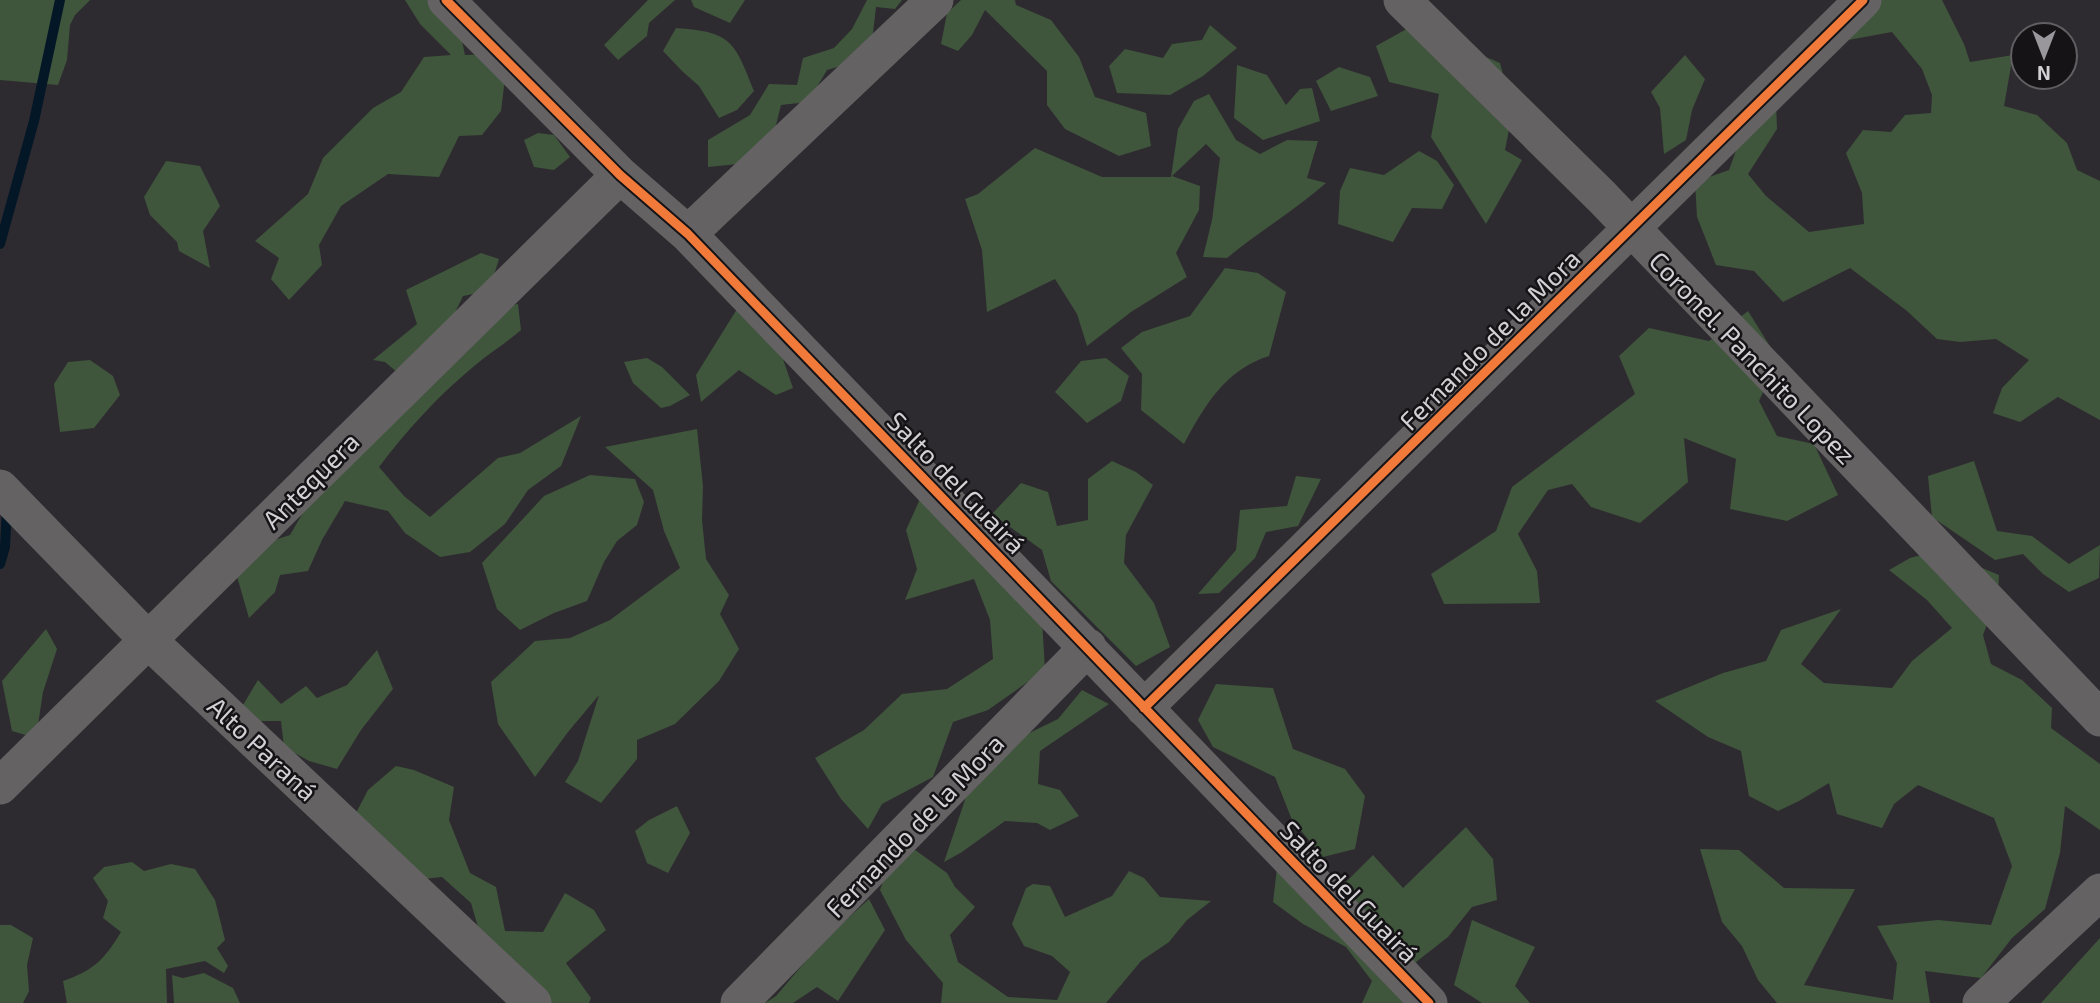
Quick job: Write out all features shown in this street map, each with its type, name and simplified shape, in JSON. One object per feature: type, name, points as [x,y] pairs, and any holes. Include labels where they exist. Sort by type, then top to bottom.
[{"type":"street","name":"Salto del Guairá","points":[[446,0],[620,175],[688,234],[1429,1003]]},
{"type":"street","points":[[688,234],[934,0]]},
{"type":"street","name":"Coronel. Panchito Lopez","points":[[1402,0],[1602,197],[2100,718]]},
{"type":"street","name":"Fernando de la Mora","points":[[1144,708],[1863,0]]},
{"type":"street","name":"Antequera","points":[[0,786],[620,175]]},
{"type":"street","name":"Alto Paraná","points":[[0,488],[148,640],[533,1003]]},
{"type":"street","name":"Fernando de la Mora","points":[[739,1003],[1088,647]]},
{"type":"street","points":[[1981,1003],[2100,892]]},
{"type":"green space","points":[[0,0],[90,0],[75,15],[70,25],[67,60],[58,85],[0,80]]},
{"type":"green space","points":[[405,0],[467,0],[459,27],[465,55],[508,54],[501,111],[482,135],[459,136],[439,177],[388,174],[341,206],[319,245],[322,265],[289,300],[271,279],[279,258],[255,241],[308,194],[323,158],[373,108],[401,92],[424,57],[451,55],[420,24]]},
{"type":"green space","points":[[648,0],[675,0],[649,23],[647,36],[618,60],[604,45]]},
{"type":"green space","points":[[691,0],[745,0],[730,23],[694,7]]},
{"type":"green space","points":[[867,0],[902,0],[895,9],[876,7],[872,42],[854,62],[827,70],[808,102],[781,105],[773,137],[738,164],[708,167],[708,140],[750,115],[769,84],[797,85],[803,58],[834,48],[852,29]]},
{"type":"green space","points":[[961,0],[1015,0],[1016,5],[1051,20],[1079,57],[1095,97],[1146,113],[1151,146],[1119,156],[1065,129],[1047,105],[1047,71],[985,10],[972,35],[958,51],[941,44],[947,13]]},
{"type":"green space","points":[[1879,0],[1942,0],[1970,62],[2009,56],[2009,78],[2004,106],[2037,115],[2067,143],[2077,170],[2100,181],[2100,420],[2058,397],[2020,422],[1993,413],[2002,388],[2029,360],[1996,339],[1960,342],[1937,339],[1907,311],[1850,268],[1783,302],[1754,271],[1716,265],[1697,217],[1695,182],[1729,170],[1744,128],[1776,103],[1777,129],[1748,174],[1766,196],[1809,232],[1864,224],[1862,193],[1846,153],[1863,130],[1891,132],[1905,115],[1931,113],[1932,95],[1922,69],[1892,32],[1837,42]]},
{"type":"green space","points":[[1210,25],[1237,48],[1203,76],[1170,95],[1117,93],[1109,66],[1125,49],[1163,58],[1172,44],[1202,40]]},
{"type":"green space","points":[[1410,27],[1500,63],[1513,110],[1505,150],[1522,160],[1486,224],[1431,137],[1439,94],[1389,82],[1376,46]]},
{"type":"green space","points":[[676,28],[720,36],[735,50],[754,91],[737,110],[719,118],[699,86],[663,51]]},
{"type":"green space","points":[[1685,55],[1705,79],[1692,110],[1686,140],[1664,154],[1660,108],[1651,92]]},
{"type":"green space","points":[[1237,65],[1267,75],[1286,105],[1300,89],[1312,88],[1320,121],[1263,140],[1234,118]]},
{"type":"green space","points":[[1339,67],[1370,77],[1378,96],[1331,111],[1316,81]]},
{"type":"green space","points":[[1209,94],[1236,140],[1260,154],[1287,140],[1318,141],[1307,178],[1326,183],[1227,258],[1203,257],[1212,220],[1220,158],[1206,144],[1172,176],[1200,186],[1199,210],[1176,253],[1187,277],[1131,312],[1087,346],[1077,314],[1055,279],[987,312],[982,250],[965,199],[978,194],[1035,148],[1102,177],[1171,177],[1178,129],[1194,101]]},
{"type":"green space","points":[[538,133],[554,135],[570,157],[554,170],[534,167],[524,140]]},
{"type":"green space","points":[[1419,151],[1437,161],[1454,185],[1442,209],[1412,208],[1393,242],[1338,224],[1340,191],[1350,168],[1384,175]]},
{"type":"green space","points":[[166,161],[200,166],[220,206],[203,231],[210,268],[179,251],[177,242],[150,215],[144,197]]},
{"type":"green space","points":[[481,253],[499,259],[489,291],[463,296],[449,325],[398,373],[385,362],[373,360],[417,324],[406,290]]},
{"type":"green space","points":[[1225,268],[1258,273],[1286,292],[1269,356],[1240,370],[1228,380],[1200,416],[1184,444],[1141,410],[1142,374],[1121,348],[1142,332],[1190,316]]},
{"type":"green space","points":[[518,304],[521,330],[447,390],[379,467],[404,496],[430,517],[498,458],[520,453],[581,416],[561,466],[528,490],[505,524],[470,552],[440,557],[405,533],[388,511],[345,501],[322,540],[308,571],[280,575],[275,592],[249,618],[236,573],[256,546],[290,535],[308,504],[496,308]]},
{"type":"green space","points":[[737,309],[776,339],[793,388],[776,395],[739,370],[701,402],[696,375]]},
{"type":"green space","points":[[1748,311],[1778,359],[1759,401],[1777,436],[1814,444],[1838,495],[1787,521],[1730,509],[1736,459],[1684,438],[1688,482],[1640,523],[1591,507],[1572,484],[1548,490],[1518,534],[1537,571],[1540,603],[1444,604],[1431,574],[1496,531],[1512,487],[1635,394],[1619,356],[1649,328],[1709,341]]},
{"type":"green space","points":[[647,358],[662,367],[690,395],[661,408],[633,383],[624,362]]},
{"type":"green space","points":[[1106,358],[1129,376],[1121,401],[1087,423],[1055,392],[1081,361]]},
{"type":"green space","points":[[90,360],[113,376],[120,395],[94,428],[60,432],[54,384],[68,362]]},
{"type":"green space","points":[[697,429],[706,559],[729,595],[720,614],[739,649],[719,681],[675,724],[637,740],[637,759],[601,803],[565,782],[578,761],[599,695],[535,777],[498,724],[491,682],[535,641],[570,638],[610,620],[680,568],[664,531],[653,490],[605,447]]},
{"type":"green space","points":[[1112,461],[1136,472],[1153,485],[1126,535],[1124,563],[1154,603],[1170,647],[1136,666],[1051,581],[1042,550],[992,514],[1021,483],[1048,492],[1057,526],[1088,520],[1088,479]]},
{"type":"green space","points":[[1974,461],[1997,531],[2032,536],[2069,564],[2100,545],[2099,578],[2069,592],[2043,574],[2023,554],[1995,560],[1932,517],[1928,476]]},
{"type":"green space","points":[[590,475],[635,479],[644,502],[637,525],[617,541],[604,562],[587,601],[520,630],[497,609],[482,563],[544,496]]},
{"type":"green space","points":[[1296,476],[1321,479],[1298,526],[1266,532],[1255,558],[1219,593],[1198,594],[1236,550],[1240,510],[1287,506]]},
{"type":"green space","points":[[921,497],[1042,619],[1045,670],[988,710],[953,722],[933,777],[882,804],[868,829],[841,799],[815,758],[864,730],[902,694],[947,689],[993,659],[990,620],[974,579],[905,600],[917,569],[906,530]]},
{"type":"green space","points":[[1939,550],[1999,575],[1998,596],[1983,635],[1991,664],[2022,680],[2052,708],[2051,728],[2100,764],[2100,830],[2065,806],[2060,853],[2045,909],[2012,938],[1981,978],[1925,971],[1930,1003],[1777,1003],[1758,980],[1742,946],[1722,922],[1700,849],[1739,850],[1784,888],[1855,889],[1804,985],[1893,1000],[1897,963],[1877,926],[1938,920],[1991,925],[2012,866],[1994,818],[1918,785],[1894,804],[1882,828],[1837,814],[1829,783],[1778,811],[1749,796],[1741,751],[1708,737],[1655,701],[1723,673],[1766,661],[1781,630],[1841,609],[1801,664],[1824,683],[1892,688],[1912,661],[1952,628],[1927,600],[1889,570],[1910,558]]},
{"type":"green space","points":[[46,629],[57,649],[43,692],[36,738],[12,731],[2,681]]},
{"type":"green space","points":[[377,650],[393,689],[361,730],[337,769],[309,761],[284,747],[281,721],[252,721],[243,705],[258,680],[281,704],[306,686],[317,698],[347,685]]},
{"type":"green space","points":[[1216,684],[1273,688],[1293,749],[1345,769],[1365,796],[1355,849],[1323,857],[1292,820],[1275,777],[1213,747],[1198,720]]},
{"type":"green space","points":[[1082,690],[1109,704],[1040,751],[1038,784],[1060,790],[1079,816],[1050,830],[1037,823],[1005,821],[944,862],[968,791],[1021,737],[1058,719]]},
{"type":"green space","points":[[396,766],[414,770],[454,787],[449,820],[470,873],[496,887],[505,931],[543,932],[565,893],[594,910],[606,930],[566,963],[591,998],[589,1003],[535,1003],[478,927],[471,903],[442,877],[413,880],[355,815],[368,790]]},
{"type":"green space","points":[[677,806],[690,833],[668,873],[647,863],[635,831],[649,820]]},
{"type":"green space","points":[[1466,827],[1493,859],[1497,900],[1472,907],[1448,937],[1416,962],[1426,986],[1415,1003],[1362,1003],[1372,981],[1346,947],[1303,924],[1273,902],[1277,868],[1346,882],[1373,855],[1403,888]]},
{"type":"green space","points":[[911,847],[947,873],[955,887],[975,907],[950,935],[958,962],[1008,997],[1057,1000],[1070,972],[1052,956],[1024,946],[1012,924],[1026,888],[1033,884],[1050,886],[1065,917],[1112,896],[1129,871],[1144,878],[1160,897],[1211,901],[1187,920],[1169,942],[1141,961],[1106,1003],[941,1003],[943,983],[906,940],[880,890],[891,858]]},
{"type":"green space","points":[[132,862],[144,871],[171,864],[195,869],[215,900],[225,940],[217,948],[228,966],[224,973],[205,961],[166,969],[167,1003],[67,1003],[63,981],[83,973],[97,963],[121,932],[103,918],[108,901],[93,878],[104,867]]},
{"type":"green space","points":[[869,899],[885,930],[838,1001],[817,987],[793,1003],[765,1003],[776,996],[822,942]]},
{"type":"green space","points":[[1472,920],[1535,947],[1515,986],[1530,1003],[1482,1003],[1454,985]]},
{"type":"green space","points":[[0,925],[11,925],[33,938],[27,965],[29,991],[23,1003],[0,1003]]},
{"type":"green space","points":[[2100,938],[2100,1003],[2041,1003]]},
{"type":"green space","points":[[204,973],[233,988],[240,1003],[174,1003],[172,975],[183,978]]},
{"type":"waterway","points":[[0,244],[34,121],[60,0]]},
{"type":"waterway","points":[[0,564],[5,547],[7,508]]},
{"type":"cycle path","points":[[446,0],[620,175],[688,234],[1429,1003]]},
{"type":"cycle path","points":[[1144,708],[1863,0]]}]
